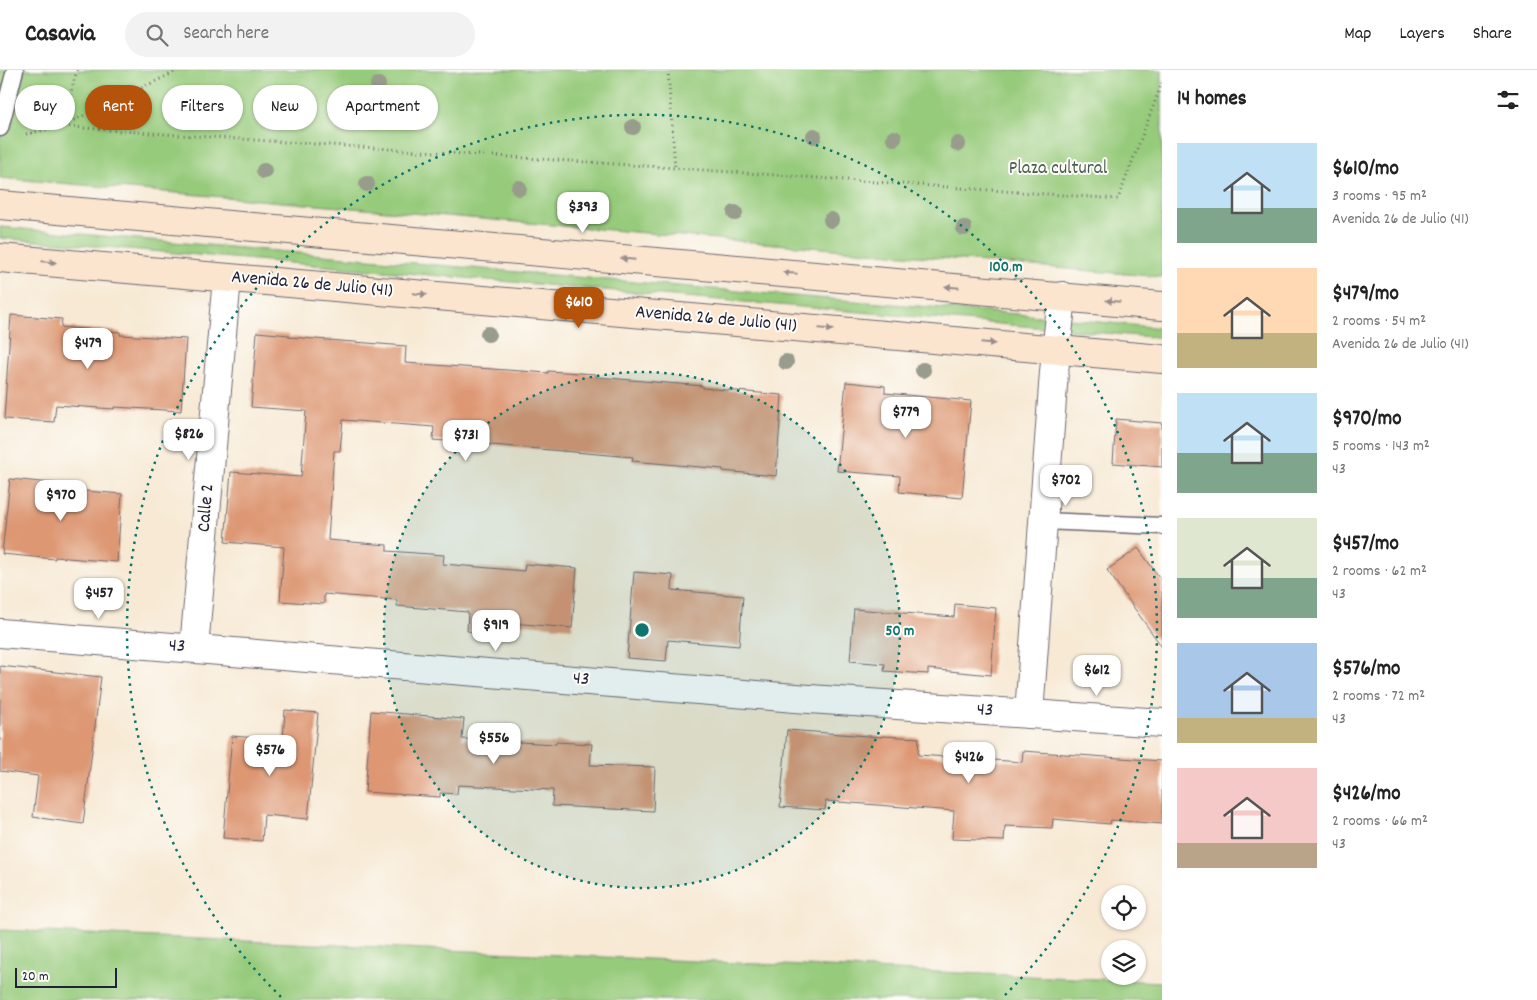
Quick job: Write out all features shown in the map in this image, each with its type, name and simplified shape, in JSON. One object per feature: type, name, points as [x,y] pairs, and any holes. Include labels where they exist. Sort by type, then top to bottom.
[{"type":"main road","points":[[0,205],[1162,306]]},
{"type":"main road","name":"Avenida 26 de Julio (41)","points":[[0,258],[1162,359]]},
{"type":"street","name":"Calle 2","points":[[194,648],[227,278]]},
{"type":"street","points":[[1029,714],[1056,349],[1062,296]]},
{"type":"street","name":"43","points":[[0,633],[795,698],[1162,723]]},
{"type":"lane","points":[[0,128],[15,70]]},
{"type":"lane","points":[[1043,521],[1162,526]]},
{"type":"path","points":[[73,85],[77,70]]},
{"type":"path","points":[[75,120],[179,70]]},
{"type":"path","points":[[668,70],[675,168]]},
{"type":"path","points":[[75,127],[1118,200],[1162,84]]},
{"type":"path","points":[[24,135],[45,130]]},
{"type":"green space","name":"Plaza cultural","points":[[0,70],[1162,70],[1162,277],[0,178]]},
{"type":"green space","points":[[0,227],[1017,314],[1162,328],[1162,338],[0,238]]},
{"type":"green space","points":[[0,930],[1101,979],[1101,985],[1146,985],[1146,981],[1162,982],[1162,1000],[0,1000]]},
{"type":"building","points":[[11,315],[62,319],[61,327],[120,332],[120,335],[186,339],[181,411],[56,405],[54,422],[4,419]]},
{"type":"building","points":[[257,332],[289,335],[289,337],[406,346],[405,363],[548,373],[548,371],[596,374],[596,377],[782,395],[776,476],[632,461],[633,457],[433,440],[434,427],[343,420],[340,451],[334,451],[328,540],[387,545],[387,551],[444,555],[443,564],[524,571],[525,564],[577,568],[572,628],[511,623],[510,634],[467,631],[468,612],[397,606],[397,600],[324,594],[324,604],[280,601],[284,547],[225,542],[231,472],[301,477],[306,411],[251,407]]},
{"type":"building","points":[[846,382],[885,386],[885,393],[971,401],[962,498],[899,492],[900,476],[837,471]]},
{"type":"building","points":[[1116,419],[1162,423],[1162,467],[1113,463]]},
{"type":"building","points":[[10,479],[62,484],[61,489],[122,494],[117,562],[2,554]]},
{"type":"building","points":[[1138,548],[1162,581],[1162,647],[1107,570]]},
{"type":"building","points":[[634,572],[673,575],[672,590],[743,596],[739,646],[668,640],[666,661],[627,658]]},
{"type":"building","points":[[955,604],[996,608],[991,675],[928,669],[928,674],[884,671],[885,664],[850,661],[854,609],[954,617]]},
{"type":"building","points":[[0,666],[101,677],[83,824],[33,817],[38,776],[0,771]]},
{"type":"building","points":[[285,710],[318,713],[308,819],[264,815],[262,841],[223,838],[232,736],[283,740]]},
{"type":"building","points":[[371,711],[464,719],[462,739],[592,744],[590,765],[655,767],[653,811],[552,806],[553,790],[458,785],[457,794],[440,793],[440,797],[365,792]]},
{"type":"building","points":[[787,730],[919,738],[918,755],[1022,762],[1023,751],[1162,761],[1162,824],[1111,820],[1110,824],[1053,819],[1052,828],[1005,826],[1004,841],[952,839],[954,811],[826,801],[825,810],[780,807]]}]
